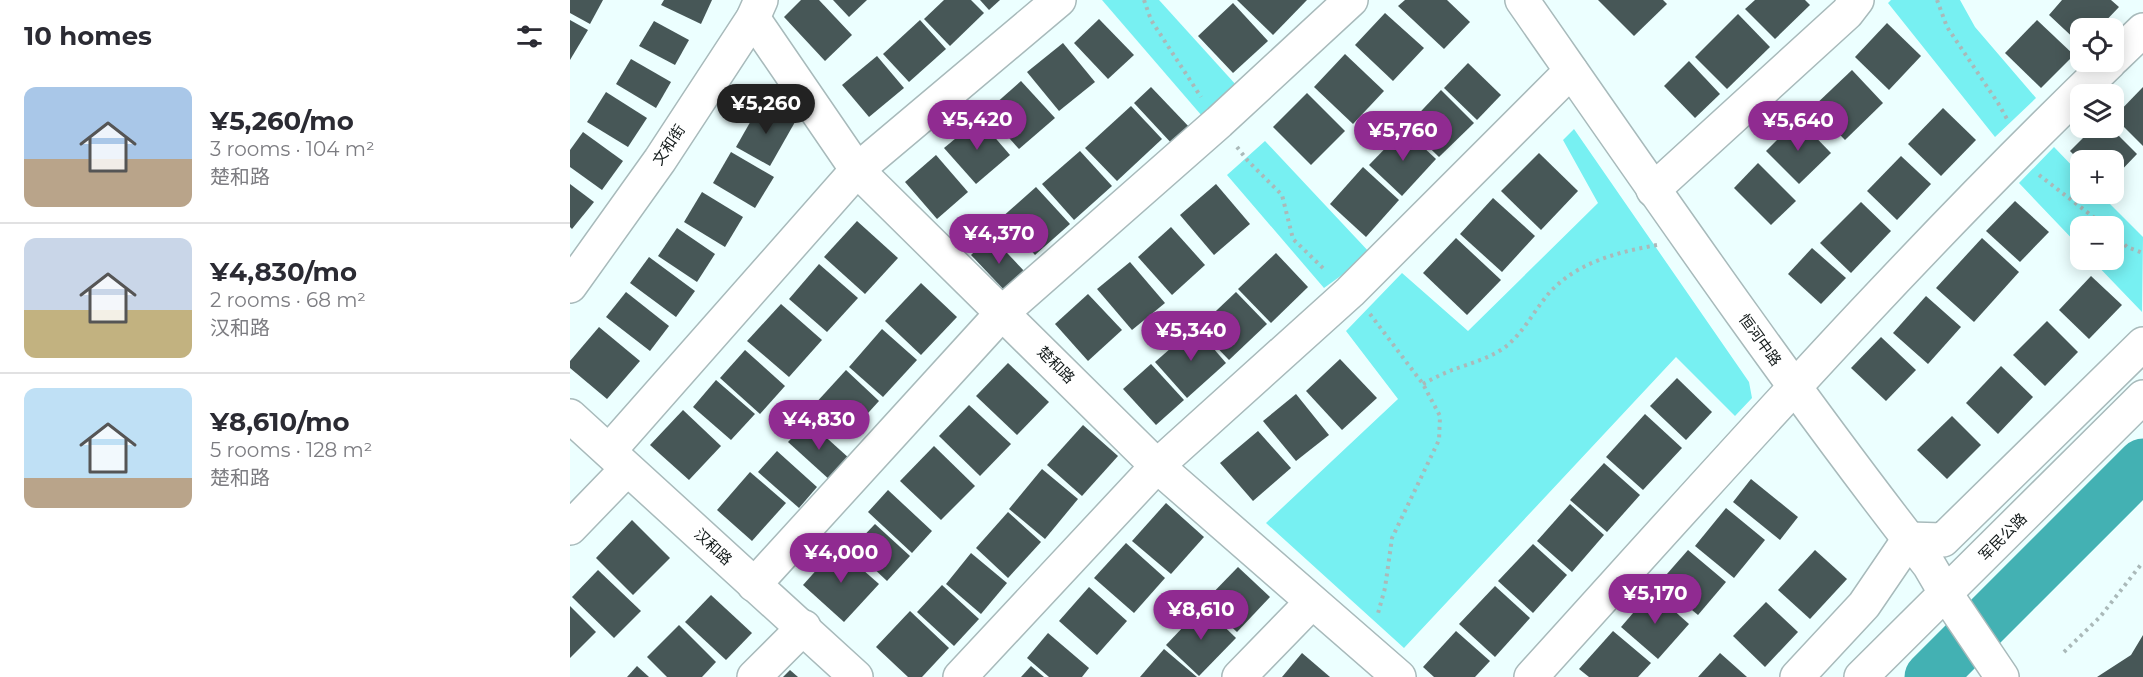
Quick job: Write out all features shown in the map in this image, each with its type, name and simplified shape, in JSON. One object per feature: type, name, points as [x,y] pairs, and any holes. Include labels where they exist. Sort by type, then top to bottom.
[{"type":"street","points":[[570,528],[618,460],[857,170],[1059,0]]},
{"type":"street","points":[[754,585],[1003,312],[1219,122],[1351,0]]},
{"type":"street","points":[[1653,190],[1847,13],[1857,0]]},
{"type":"street","name":"恒河中路","points":[[1525,1],[1653,190],[1794,387],[1929,565],[2002,677]]},
{"type":"street","name":"楚和路","points":[[757,9],[857,170],[1157,466],[1399,677]]},
{"type":"street","name":"文和街","points":[[570,286],[660,160],[757,9]]},
{"type":"street","points":[[2124,48],[2143,30]]},
{"type":"street","points":[[960,677],[1157,466],[1350,292],[1571,71]]},
{"type":"street","points":[[1530,677],[1794,387],[2021,147],[2100,72]]},
{"type":"street","points":[[1797,677],[1864,605],[1909,539],[1943,540],[2143,344]]},
{"type":"street","name":"军民公路","points":[[1861,677],[2143,397]]},
{"type":"street","name":"汉和路","points":[[570,416],[754,585],[804,627],[856,677]]},
{"type":"street","points":[[1239,677],[1312,602]]},
{"type":"street","points":[[754,677],[804,627]]},
{"type":"path","points":[[1423,384],[1476,362],[1509,344],[1549,293],[1570,274],[1601,259],[1628,250],[1664,244],[1683,231]]},
{"type":"path","points":[[2124,244],[2143,253]]},
{"type":"path","points":[[2064,652],[2100,617],[2143,562]]},
{"type":"shaded area","points":[[1102,0],[1159,0],[1237,86],[1202,116]]},
{"type":"shaded area","points":[[1891,0],[1960,0],[1975,27],[2036,98],[1995,137],[1888,3]]},
{"type":"shaded area","points":[[1574,129],[1749,382],[1752,398],[1735,416],[1676,357],[1404,648],[1266,523],[1398,399],[1346,331],[1402,273],[1468,331],[1598,203],[1563,140]]},
{"type":"shaded area","points":[[1265,141],[1371,254],[1324,288],[1227,175]]},
{"type":"shaded area","points":[[2054,147],[2070,164],[2070,204],[2110,204],[2122,216],[2070,216],[2070,237],[2019,183]]},
{"type":"shaded area","points":[[2124,218],[2143,237],[2142,312],[2102,270],[2124,270]]},
{"type":"building","points":[[570,0],[603,0],[590,24],[570,13]]},
{"type":"building","points":[[664,0],[712,0],[701,24],[661,5]]},
{"type":"building","points":[[801,0],[819,0],[852,35],[825,61],[784,17]]},
{"type":"building","points":[[833,0],[867,0],[849,17]]},
{"type":"building","points":[[944,0],[971,0],[984,13],[950,46],[924,19]]},
{"type":"building","points":[[980,0],[1000,0],[989,10]]},
{"type":"building","points":[[1237,0],[1307,0],[1273,35]]},
{"type":"building","points":[[1405,0],[1447,0],[1470,22],[1444,49],[1398,6]]},
{"type":"building","points":[[1598,0],[1663,0],[1667,4],[1634,36]]},
{"type":"building","points":[[1755,0],[1805,0],[1810,5],[1775,39],[1745,9]]},
{"type":"building","points":[[2062,0],[2111,0],[2119,7],[2109,18],[2070,18],[2070,35],[2049,15]]},
{"type":"building","points":[[1233,3],[1268,41],[1233,73],[1198,36]]},
{"type":"building","points":[[1385,13],[1424,48],[1393,81],[1355,45]]},
{"type":"building","points":[[1738,14],[1770,47],[1727,89],[1695,57]]},
{"type":"building","points":[[1099,19],[1134,55],[1108,79],[1074,43]]},
{"type":"building","points":[[570,20],[588,30],[570,60]]},
{"type":"building","points":[[920,20],[946,49],[909,82],[883,54]]},
{"type":"building","points":[[2037,20],[2070,51],[2070,59],[2041,88],[2005,53]]},
{"type":"building","points":[[654,21],[689,40],[675,65],[639,46]]},
{"type":"building","points":[[1887,23],[1921,56],[1889,90],[1855,57]]},
{"type":"building","points":[[1063,43],[1095,82],[1059,111],[1027,72]]},
{"type":"building","points":[[1345,54],[1384,91],[1353,124],[1314,87]]},
{"type":"building","points":[[877,56],[904,88],[869,117],[842,85]]},
{"type":"building","points":[[631,59],[671,82],[656,108],[616,84]]},
{"type":"building","points":[[1689,61],[1720,94],[1695,118],[1664,86]]},
{"type":"building","points":[[1468,63],[1501,95],[1477,120],[1444,88]]},
{"type":"building","points":[[1852,70],[1883,103],[1845,140],[1813,107]]},
{"type":"building","points":[[1021,81],[1055,118],[1019,149],[986,112]]},
{"type":"building","points":[[1151,87],[1192,130],[1174,146],[1134,103]]},
{"type":"building","points":[[2143,87],[2143,146],[2124,127],[2124,107]]},
{"type":"building","points":[[1441,90],[1474,123],[1439,157],[1407,126]]},
{"type":"building","points":[[606,92],[647,118],[628,147],[587,122]]},
{"type":"building","points":[[1307,93],[1345,131],[1311,165],[1273,127]]},
{"type":"building","points":[[761,103],[795,122],[770,166],[736,147]]},
{"type":"building","points":[[1131,106],[1162,139],[1117,181],[1085,148]]},
{"type":"building","points":[[1943,108],[1976,140],[1941,176],[1908,144]]},
{"type":"building","points":[[979,119],[1010,155],[976,184],[944,148]]},
{"type":"building","points":[[1798,119],[1831,153],[1799,184],[1766,151]]},
{"type":"building","points":[[1404,129],[1436,159],[1402,196],[1369,165]]},
{"type":"building","points":[[583,132],[623,161],[602,190],[570,167],[570,150]]},
{"type":"building","points":[[2083,138],[2121,138],[2137,154],[2124,168],[2124,150],[2071,150]]},
{"type":"building","points":[[1080,151],[1112,186],[1074,220],[1042,184]]},
{"type":"building","points":[[731,152],[774,177],[755,208],[713,183]]},
{"type":"building","points":[[1539,153],[1578,191],[1541,230],[1501,191]]},
{"type":"building","points":[[936,155],[968,192],[937,219],[905,182]]},
{"type":"building","points":[[1901,156],[1931,184],[1897,220],[1867,191]]},
{"type":"building","points":[[1758,163],[1796,201],[1771,225],[1734,188]]},
{"type":"building","points":[[1363,167],[1399,200],[1366,237],[1330,204]]},
{"type":"building","points":[[570,184],[594,202],[572,229],[570,227]]},
{"type":"building","points":[[1216,184],[1250,224],[1214,255],[1180,215]]},
{"type":"building","points":[[1036,187],[1070,224],[1035,255],[1001,218]]},
{"type":"building","points":[[702,192],[743,217],[725,247],[684,222]]},
{"type":"building","points":[[1493,198],[1535,236],[1502,272],[1460,234]]},
{"type":"building","points":[[2015,201],[2049,232],[2020,262],[1986,231]]},
{"type":"building","points":[[1861,202],[1891,231],[1851,273],[1820,243]]},
{"type":"building","points":[[857,221],[898,258],[865,294],[824,257]]},
{"type":"building","points":[[1171,227],[1205,265],[1172,295],[1138,257]]},
{"type":"building","points":[[677,228],[715,254],[697,282],[658,256]]},
{"type":"building","points":[[991,236],[1027,274],[1007,293],[971,255]]},
{"type":"building","points":[[1456,238],[1501,280],[1467,315],[1423,273]]},
{"type":"building","points":[[1982,238],[2019,272],[1974,322],[1936,288]]},
{"type":"building","points":[[1812,248],[1846,278],[1821,304],[1788,274]]},
{"type":"building","points":[[1276,253],[1308,287],[1271,323],[1238,289]]},
{"type":"building","points":[[649,257],[695,291],[676,317],[630,283]]},
{"type":"building","points":[[1130,262],[1165,303],[1132,330],[1097,289]]},
{"type":"building","points":[[819,264],[858,298],[827,332],[789,299]]},
{"type":"building","points":[[2091,276],[2122,305],[2089,339],[2059,310]]},
{"type":"building","points":[[921,283],[957,317],[921,355],[885,321]]},
{"type":"building","points":[[626,292],[669,326],[650,351],[606,317]]},
{"type":"building","points":[[1236,292],[1267,324],[1229,360],[1198,328]]},
{"type":"building","points":[[1088,294],[1122,330],[1088,361],[1055,324]]},
{"type":"building","points":[[1926,296],[1961,327],[1928,364],[1893,333]]},
{"type":"building","points":[[781,304],[822,340],[789,377],[747,341]]},
{"type":"building","points":[[2047,321],[2078,352],[2045,386],[2013,355]]},
{"type":"building","points":[[599,327],[640,361],[607,399],[570,368],[570,361]]},
{"type":"building","points":[[1195,327],[1226,363],[1187,398],[1155,362]]},
{"type":"building","points":[[882,329],[917,360],[883,397],[849,367]]},
{"type":"building","points":[[1881,337],[1916,370],[1886,401],[1851,368]]},
{"type":"building","points":[[745,350],[785,386],[760,414],[720,378]]},
{"type":"building","points":[[1340,359],[1377,398],[1342,430],[1306,391]]},
{"type":"building","points":[[1008,363],[1049,402],[1017,435],[976,396]]},
{"type":"building","points":[[1151,364],[1184,400],[1156,425],[1123,389]]},
{"type":"building","points":[[2001,366],[2033,397],[1998,434],[1966,403]]},
{"type":"building","points":[[846,370],[879,401],[848,435],[814,405]]},
{"type":"building","points":[[1677,378],[1712,412],[1686,440],[1650,406]]},
{"type":"building","points":[[716,380],[755,414],[731,440],[693,407]]},
{"type":"building","points":[[1296,394],[1329,435],[1296,461],[1263,421]]},
{"type":"building","points":[[969,405],[1011,444],[980,476],[939,436]]},
{"type":"building","points":[[683,410],[721,446],[689,480],[650,445]]},
{"type":"building","points":[[1645,414],[1682,448],[1643,490],[1606,457]]},
{"type":"building","points":[[1952,416],[1981,445],[1947,479],[1917,450]]},
{"type":"building","points":[[808,421],[850,459],[831,481],[788,442]]},
{"type":"building","points":[[1083,425],[1118,456],[1082,496],[1047,465]]},
{"type":"building","points":[[1258,431],[1291,468],[1253,501],[1220,463]]},
{"type":"building","points":[[934,446],[975,486],[941,520],[900,481]]},
{"type":"building","points":[[777,451],[817,487],[799,508],[758,472]]},
{"type":"building","points":[[1604,463],[1640,495],[1607,532],[1570,500]]},
{"type":"building","points":[[1042,469],[1078,499],[1045,539],[1009,509]]},
{"type":"building","points":[[750,472],[786,503],[752,541],[717,510]]},
{"type":"building","points":[[1751,479],[1798,517],[1780,540],[1733,502]]},
{"type":"building","points":[[888,490],[932,531],[912,553],[868,512]]},
{"type":"building","points":[[1166,503],[1204,537],[1171,574],[1132,541]]},
{"type":"building","points":[[1570,504],[1604,535],[1572,572],[1537,541]]},
{"type":"building","points":[[1726,508],[1765,540],[1734,578],[1695,546]]},
{"type":"building","points":[[1008,512],[1041,542],[1008,578],[976,548]]},
{"type":"building","points":[[632,520],[670,558],[633,595],[596,558]]},
{"type":"building","points":[[875,524],[910,556],[887,581],[852,548]]},
{"type":"building","points":[[1126,543],[1165,578],[1134,613],[1094,578]]},
{"type":"building","points":[[1533,544],[1567,575],[1533,613],[1498,581]]},
{"type":"building","points":[[837,547],[879,584],[844,622],[803,585]]},
{"type":"building","points":[[1688,550],[1726,582],[1698,615],[1659,583]]},
{"type":"building","points":[[1815,550],[1847,579],[1810,619],[1778,590]]},
{"type":"building","points":[[971,553],[1007,583],[981,614],[946,584]]},
{"type":"building","points":[[1238,567],[1270,597],[1237,632],[1204,602]]},
{"type":"building","points":[[598,570],[641,611],[614,638],[572,597]]},
{"type":"building","points":[[942,585],[979,619],[954,646],[917,612]]},
{"type":"building","points":[[1495,586],[1530,618],[1495,657],[1459,624]]},
{"type":"building","points":[[1089,587],[1127,621],[1097,655],[1059,621]]},
{"type":"building","points":[[1652,591],[1689,624],[1658,659],[1621,627]]},
{"type":"building","points":[[711,595],[752,633],[726,660],[685,622]]},
{"type":"building","points":[[1766,602],[1798,632],[1765,667],[1733,636]]},
{"type":"building","points":[[570,606],[596,632],[570,658]]},
{"type":"building","points":[[1203,606],[1236,638],[1199,676],[1166,645]]},
{"type":"building","points":[[910,611],[949,648],[922,677],[908,677],[876,647]]},
{"type":"building","points":[[679,625],[716,662],[702,677],[667,677],[647,657]]},
{"type":"building","points":[[1456,631],[1490,661],[1475,677],[1434,677],[1423,667]]},
{"type":"building","points":[[1613,631],[1651,663],[1638,677],[1589,677],[1579,669]]},
{"type":"building","points":[[1048,633],[1089,668],[1082,677],[1049,677],[1027,658]]},
{"type":"building","points":[[2143,635],[2143,677],[2097,677],[2131,655]]},
{"type":"building","points":[[1164,649],[1197,677],[1140,677]]},
{"type":"building","points":[[1302,653],[1330,677],[1282,677]]},
{"type":"building","points":[[1720,653],[1747,677],[1698,677]]},
{"type":"building","points":[[637,666],[649,677],[627,677]]},
{"type":"building","points":[[1031,666],[1044,677],[1021,677]]},
{"type":"building","points":[[790,670],[798,677],[783,677]]},
{"type":"waterway","points":[[1930,677],[2143,464]]}]
